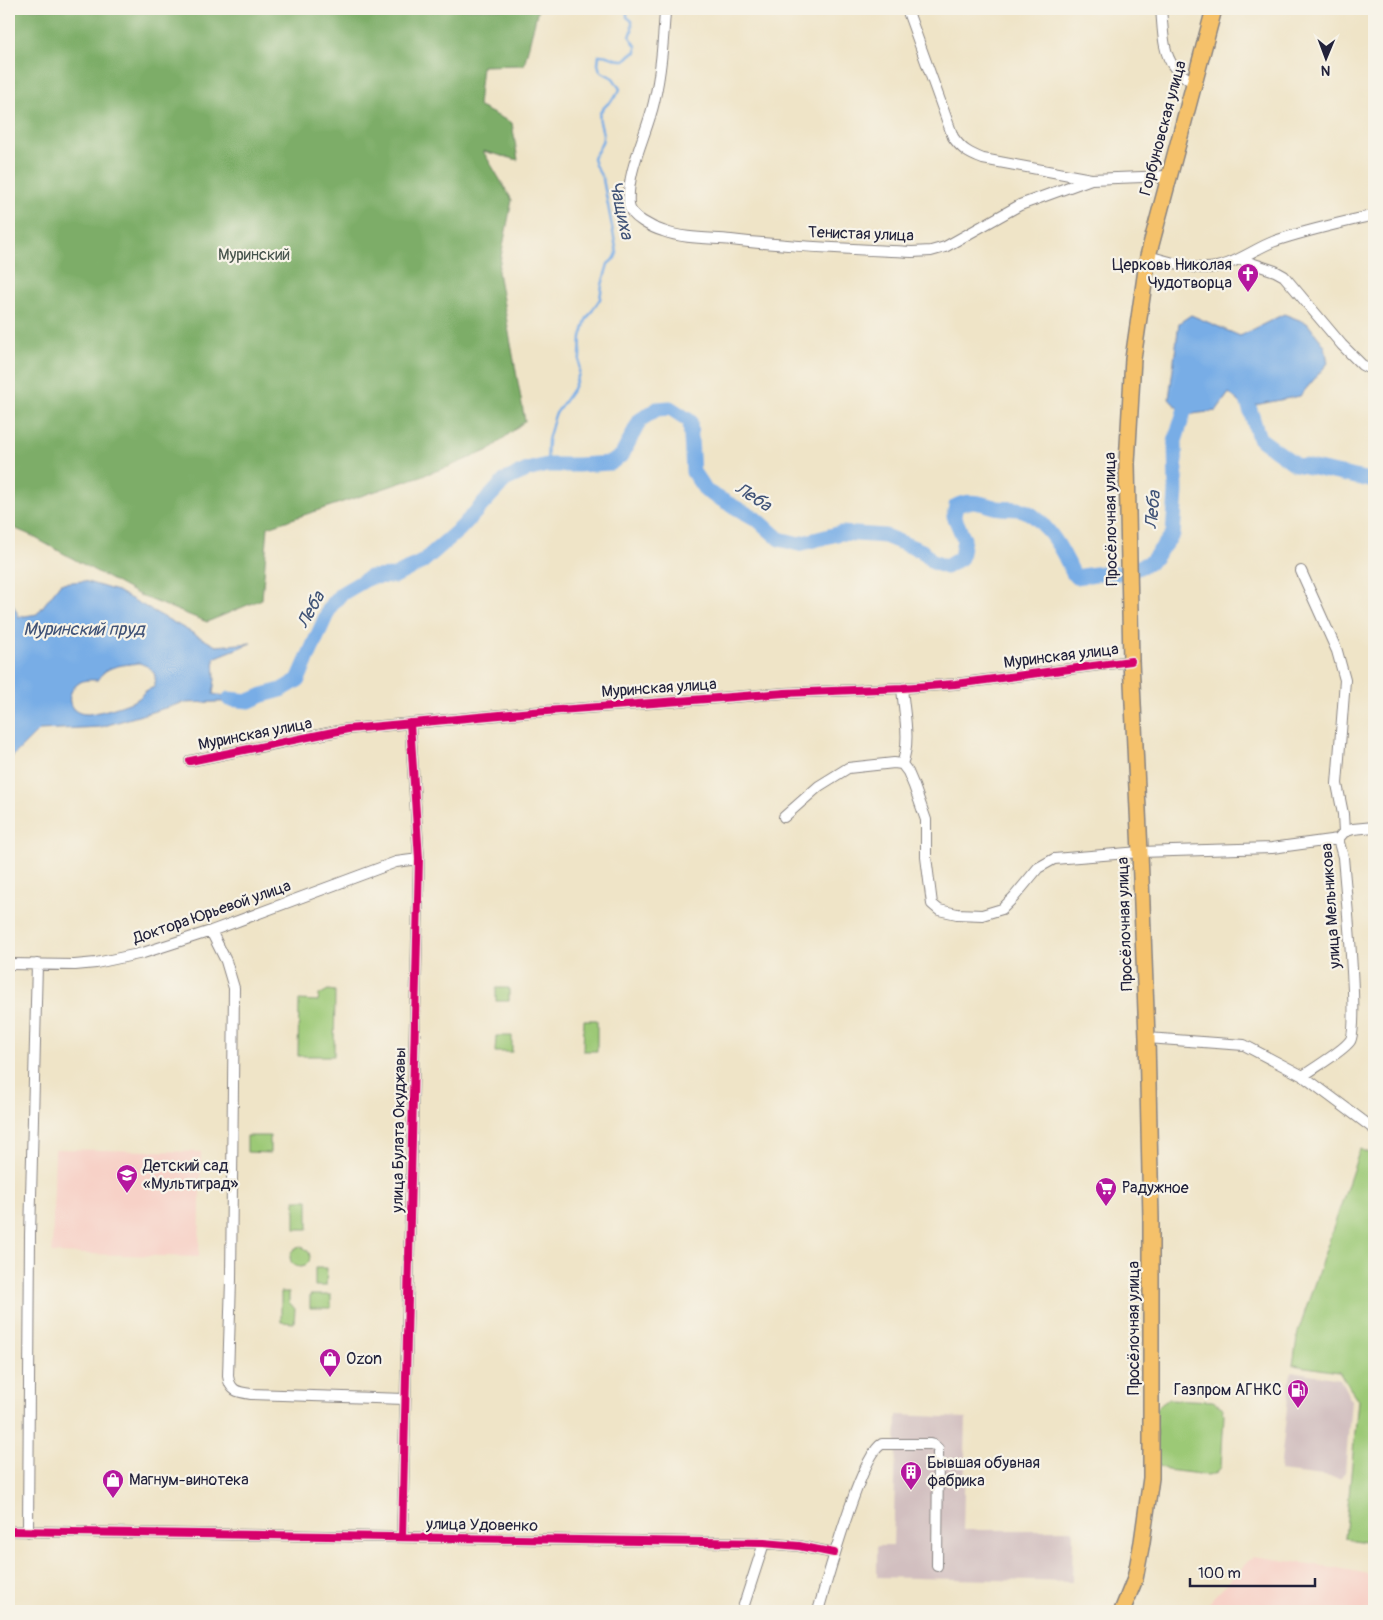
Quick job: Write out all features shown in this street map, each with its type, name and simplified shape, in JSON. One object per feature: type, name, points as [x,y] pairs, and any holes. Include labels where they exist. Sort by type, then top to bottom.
[{"type":"main road","name":"Горбуновская улица","points":[[1148,256],[1214,9]]},
{"type":"main road","name":"Просёлочная улица","points":[[1122,1611],[1131,1590],[1142,1542],[1151,1478],[1151,1219],[1147,1038],[1131,661],[1127,463],[1133,359],[1148,256]]},
{"type":"street","points":[[907,9],[953,137],[968,154],[984,160],[1090,179],[1168,176]]},
{"type":"street","points":[[1161,9],[1166,51],[1169,59],[1175,68],[1193,83]]},
{"type":"street","name":"Тенистая улица","points":[[665,12],[658,84],[634,168],[629,203],[630,210],[646,224],[664,232],[684,236],[784,246],[912,252],[931,251],[945,247],[1020,205],[1090,179]]},
{"type":"street","points":[[1148,256],[1202,268],[1214,268],[1239,259],[1272,242],[1308,230],[1374,215]]},
{"type":"street","points":[[1239,259],[1284,276],[1342,345],[1362,365],[1374,371]]},
{"type":"street","name":"улица Мельникова","points":[[1300,571],[1337,650],[1345,680],[1337,784],[1344,814],[1341,835],[1354,1006],[1351,1039],[1346,1046],[1303,1076]]},
{"type":"street","name":"Муринская улица","points":[[190,761],[348,729],[533,712],[785,693],[954,684],[1131,661]]},
{"type":"street","points":[[902,688],[906,730],[905,757],[902,764]]},
{"type":"street","name":"улица Булата Окуджавы","points":[[402,1537],[419,858],[410,723]]},
{"type":"street","points":[[784,817],[819,786],[848,768],[894,762],[902,764],[914,786],[926,820],[926,857],[932,904],[939,910],[957,914],[982,915],[1002,909],[1038,868],[1054,859],[1140,852],[1272,848],[1341,835],[1353,829],[1374,827]]},
{"type":"street","name":"Доктора Юрьевой улица","points":[[9,964],[75,965],[116,960],[211,931],[396,862],[419,858]]},
{"type":"street","points":[[211,931],[226,961],[234,988],[229,1384],[233,1389],[241,1393],[251,1394],[405,1399]]},
{"type":"street","points":[[28,1532],[30,1235],[37,964]]},
{"type":"street","points":[[1147,1038],[1244,1045],[1303,1076],[1374,1129]]},
{"type":"street","points":[[818,1611],[834,1553],[864,1471],[878,1446],[887,1443],[930,1444],[937,1447],[939,1452],[937,1566]]},
{"type":"street","name":"улица Удовенко","points":[[9,1531],[764,1543],[799,1546],[834,1553]]},
{"type":"street","points":[[742,1611],[764,1543]]},
{"type":"shaded area","name":"Детский сад «Мультиград»","points":[[55,1149],[201,1152],[199,1257],[52,1253]]},
{"type":"shaded area","points":[[1291,1371],[1340,1379],[1351,1400],[1345,1472],[1340,1478],[1280,1471]]},
{"type":"shaded area","points":[[897,1415],[966,1418],[963,1530],[1073,1530],[1072,1582],[877,1577],[877,1546],[893,1546]]},
{"type":"shaded area","points":[[1253,1556],[1374,1575],[1374,1611],[1209,1611],[1205,1607]]},
{"type":"green space","name":"Муринский","points":[[9,9],[538,9],[524,65],[482,66],[478,106],[512,123],[518,160],[483,151],[512,200],[498,272],[525,421],[489,450],[448,467],[268,527],[262,599],[207,622],[141,596],[28,534],[9,526]]},
{"type":"green space","points":[[496,988],[509,988],[509,1001],[496,1001]]},
{"type":"green space","points":[[328,990],[335,991],[334,1056],[298,1056],[299,1000],[318,1001],[319,995]]},
{"type":"green space","points":[[584,1020],[597,1020],[597,1051],[583,1051]]},
{"type":"green space","points":[[496,1036],[512,1036],[512,1052],[495,1052]]},
{"type":"green space","points":[[247,1136],[270,1136],[270,1153],[247,1152]]},
{"type":"green space","points":[[1360,1149],[1374,1155],[1374,1544],[1345,1538],[1358,1400],[1339,1372],[1293,1365],[1298,1332]]},
{"type":"green space","points":[[295,1200],[308,1200],[308,1229],[295,1229]]},
{"type":"green space","points":[[300,1247],[307,1250],[310,1257],[307,1264],[300,1267],[293,1264],[290,1257],[293,1250]]},
{"type":"green space","points":[[315,1268],[327,1268],[326,1286],[315,1286]]},
{"type":"green space","points":[[281,1292],[289,1292],[289,1302],[295,1309],[294,1323],[281,1322]]},
{"type":"green space","points":[[310,1295],[331,1295],[331,1308],[310,1308]]},
{"type":"green space","points":[[1169,1399],[1213,1401],[1223,1408],[1221,1467],[1217,1472],[1208,1475],[1167,1470],[1159,1466],[1156,1460],[1156,1408]]},
{"type":"water","points":[[1284,314],[1307,323],[1325,346],[1328,363],[1300,396],[1245,407],[1229,393],[1216,411],[1184,415],[1169,399],[1179,323],[1191,315],[1240,336]]},
{"type":"water","name":"Муринский пруд","points":[[84,581],[117,591],[216,646],[251,643],[214,658],[215,679],[213,694],[249,701],[182,703],[101,727],[39,730],[9,760],[9,596],[19,617],[37,614],[61,583]],"holes":[[[139,663],[153,671],[155,682],[154,687],[144,692],[139,698],[121,706],[91,714],[80,713],[72,707],[70,702],[71,692],[81,682],[98,680],[105,671],[121,665]]]},
{"type":"waterway","name":"Чащиха","points":[[547,465],[548,440],[555,415],[573,389],[579,374],[581,337],[586,320],[600,299],[608,264],[615,258],[617,253],[603,179],[593,158],[603,140],[599,119],[600,113],[620,89],[613,78],[600,71],[598,64],[599,55],[625,60],[636,52],[636,46],[630,37],[632,21],[627,17],[627,12],[632,9]]},
{"type":"waterway","name":"Леба","points":[[1238,391],[1246,397],[1259,438],[1295,464],[1374,481]]},
{"type":"waterway","name":"Леба","points":[[229,699],[249,701],[281,690],[298,680],[330,607],[341,594],[370,577],[395,576],[422,562],[460,529],[505,480],[527,470],[547,465],[611,463],[622,455],[640,420],[657,409],[670,408],[690,421],[693,472],[706,491],[758,520],[779,539],[799,544],[841,533],[885,536],[922,551],[933,562],[946,567],[961,558],[964,539],[954,516],[956,506],[975,502],[998,508],[1025,511],[1038,519],[1055,540],[1076,577],[1102,573],[1125,573],[1151,562],[1173,534],[1176,492],[1175,441],[1185,409],[1194,398]]},
{"type":"cycle path","points":[[190,761],[348,729],[533,712],[785,693],[955,684],[1131,661]]},
{"type":"cycle path","points":[[402,1537],[419,859],[410,723]]},
{"type":"cycle path","points":[[9,1531],[764,1543],[799,1546],[834,1553]]},
{"type":"place","name":"Церковь Николая Чудотворца","points":[[1248,293]]},
{"type":"place","name":"Детский сад «Мультиград»","points":[[127,1194]]},
{"type":"place","name":"Радужное","points":[[1106,1207]]},
{"type":"place","name":"Ozon","points":[[330,1378]]},
{"type":"place","name":"Газпром АГНКС","points":[[1298,1409]]},
{"type":"place","name":"Бывшая обувная фабрика","points":[[911,1491]]},
{"type":"place","name":"Магнум-винотека","points":[[113,1499]]}]
